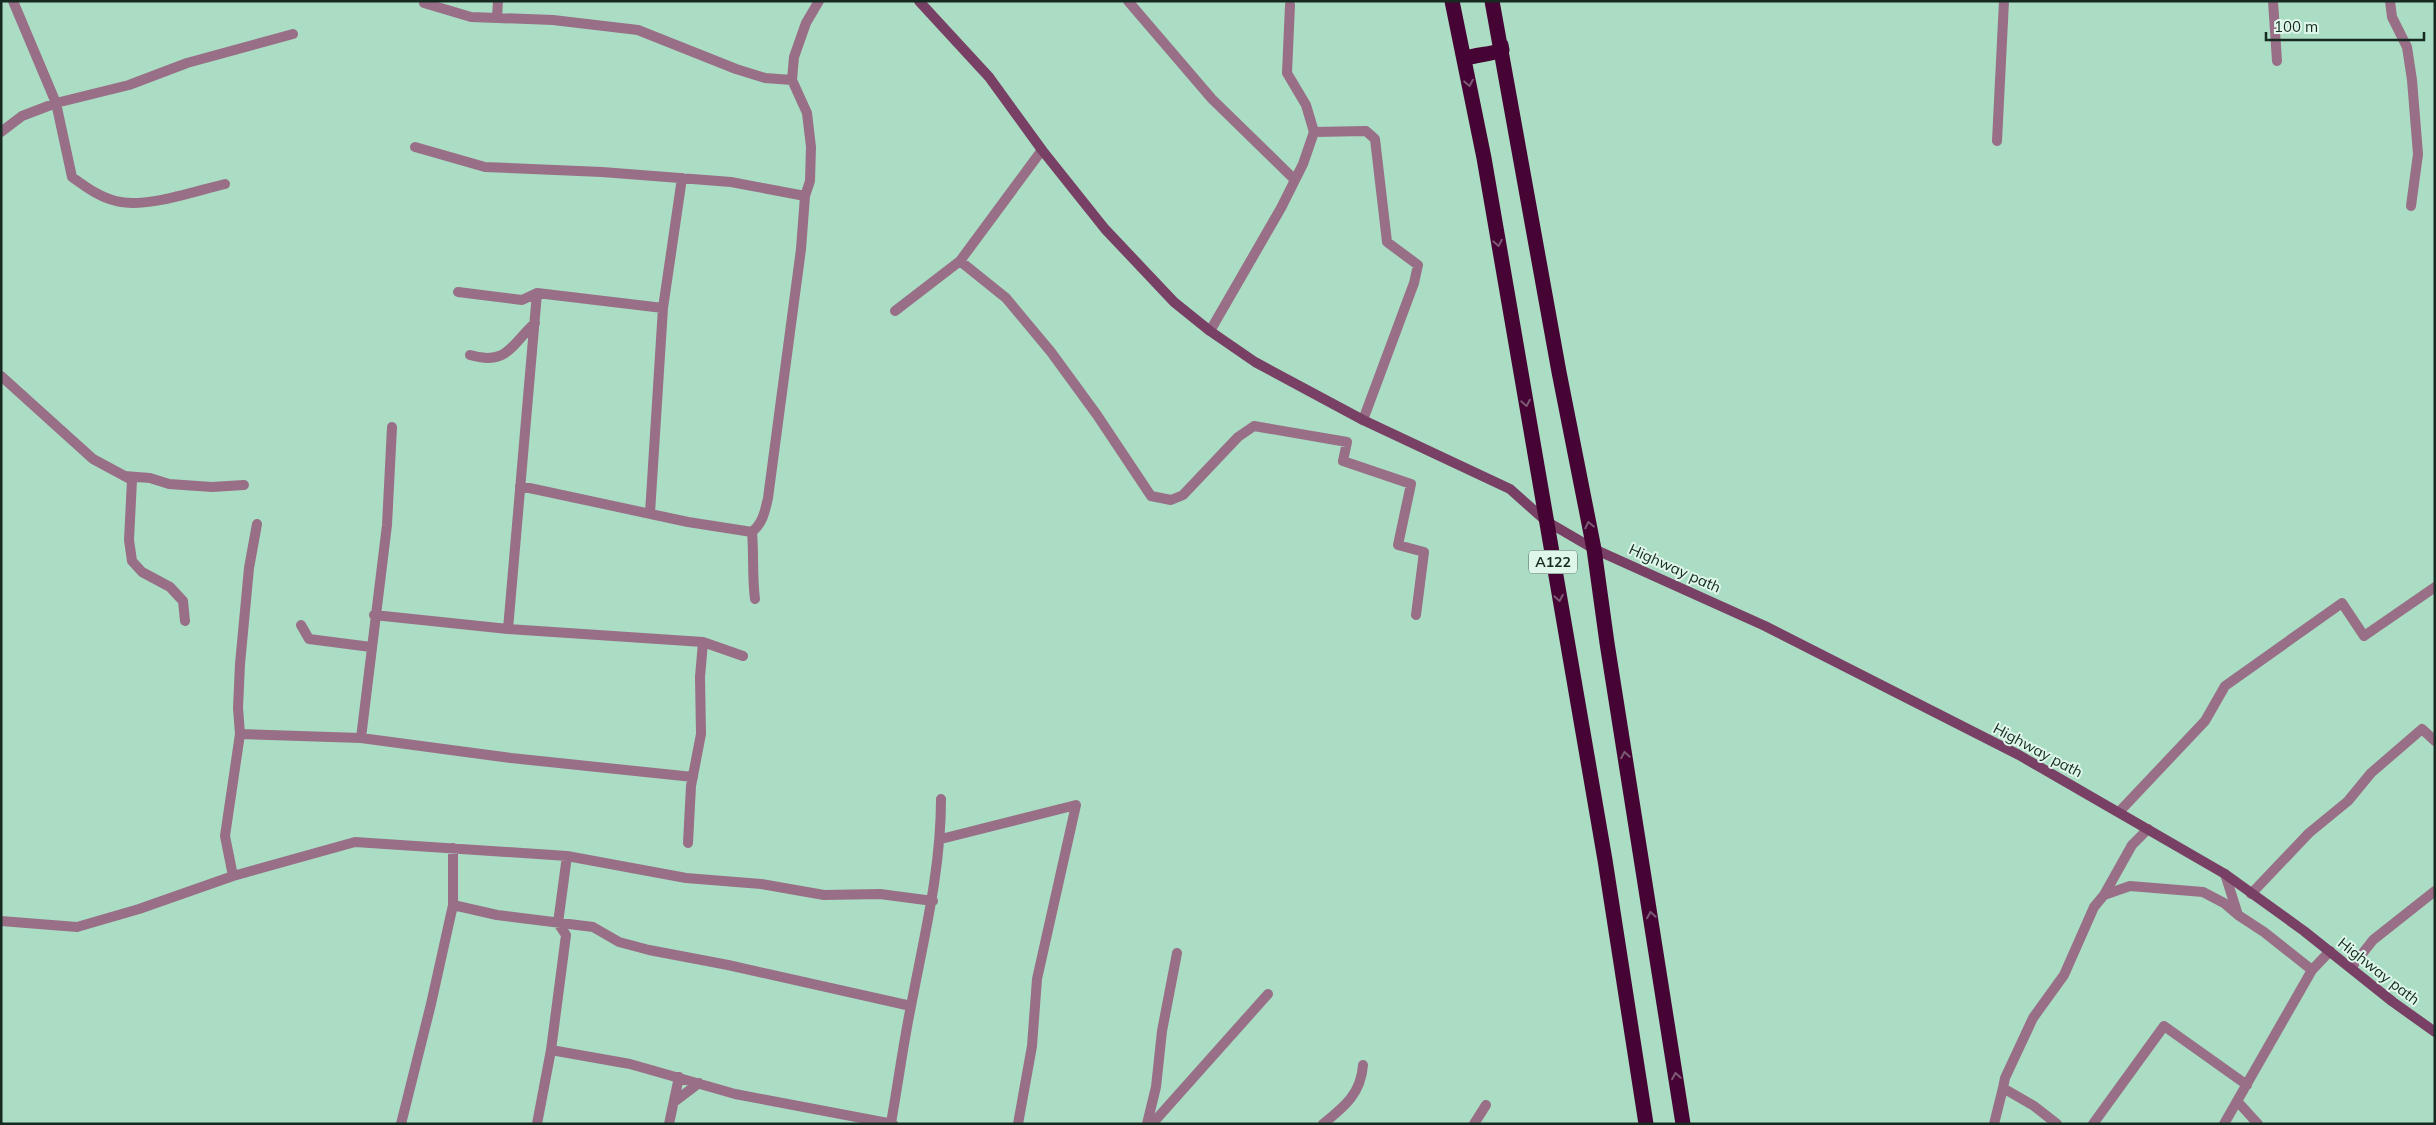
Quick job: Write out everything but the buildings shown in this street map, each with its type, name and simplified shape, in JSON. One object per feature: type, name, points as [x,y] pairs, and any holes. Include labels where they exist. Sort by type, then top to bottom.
[{"type":"highway","name":"A122","points":[[1452,1],[1484,158],[1605,860],[1646,1124]]},
{"type":"highway","name":"A122","points":[[1492,1],[1558,372],[1594,549],[1607,643],[1683,1124]]},
{"type":"highway","points":[[1464,58],[1475,54],[1495,53],[1502,50],[1501,45]]},
{"type":"street","points":[[13,1],[56,104],[72,177],[100,196],[118,202],[144,202],[225,184]]},
{"type":"street","points":[[497,18],[498,1]]},
{"type":"street","points":[[520,486],[688,522],[752,532],[758,527],[765,514],[768,498],[801,249],[805,196],[810,181],[811,147],[807,113],[792,80],[794,57],[806,23],[820,1]]},
{"type":"street","name":"Highway path","points":[[920,1],[989,77],[1042,150],[1111,235],[1174,302],[1210,331],[1255,362],[1363,420],[1510,489],[1546,521],[1594,549],[1766,626],[2020,755],[2225,874],[2330,951],[2435,1032]]},
{"type":"street","points":[[1128,1],[1212,99],[1296,180]]},
{"type":"street","points":[[1997,141],[2004,1]]},
{"type":"street","points":[[2273,1],[2277,61]]},
{"type":"street","points":[[2390,1],[2392,17],[2407,47],[2412,80],[2418,154],[2411,206]]},
{"type":"street","points":[[424,3],[456,14],[553,20],[638,30],[736,70],[765,78],[792,80]]},
{"type":"street","points":[[1210,331],[1296,180],[1314,132],[1306,105],[1287,73],[1290,5]]},
{"type":"street","points":[[1,132],[22,116],[56,104],[129,85],[187,63],[293,34]]},
{"type":"street","points":[[1314,132],[1366,131],[1375,139],[1387,242],[1418,265],[1414,283],[1363,420]]},
{"type":"street","points":[[415,147],[485,167],[602,172],[731,182],[805,196]]},
{"type":"street","points":[[895,311],[960,261],[1042,150]]},
{"type":"street","points":[[650,513],[663,308],[682,178]]},
{"type":"street","points":[[960,261],[1006,298],[1051,352],[1097,415],[1151,496],[1170,500],[1183,495],[1238,437],[1254,426],[1347,442],[1343,461],[1411,484],[1398,545],[1424,552],[1416,615]]},
{"type":"street","points":[[458,292],[522,300],[537,293],[663,308]]},
{"type":"street","points":[[508,629],[537,293]]},
{"type":"street","points":[[470,355],[484,359],[505,355],[534,323]]},
{"type":"street","points":[[1,376],[93,459],[132,480],[128,540],[132,561],[142,572],[170,587],[183,601],[185,620]]},
{"type":"street","points":[[361,738],[374,615],[387,525],[392,427]]},
{"type":"street","points":[[123,475],[150,478],[169,484],[212,487],[244,485]]},
{"type":"street","points":[[233,876],[225,836],[230,787],[240,734],[238,708],[240,664],[249,568],[256,524]]},
{"type":"street","points":[[752,532],[752,577],[755,599]]},
{"type":"street","points":[[2119,812],[2205,721],[2226,686],[2334,608],[2342,603],[2364,636],[2435,587]]},
{"type":"street","points":[[374,615],[508,629],[703,642],[743,656]]},
{"type":"street","points":[[301,625],[309,639],[371,648]]},
{"type":"street","points":[[688,843],[693,777],[701,734],[700,678],[703,642]]},
{"type":"street","points":[[2251,894],[2309,833],[2348,801],[2371,773],[2422,728],[2435,741]]},
{"type":"street","points":[[240,734],[361,738],[511,758],[693,777]]},
{"type":"street","points":[[551,1050],[630,1064],[735,1094],[892,1124],[911,1006],[932,901],[941,839],[941,798]]},
{"type":"street","points":[[941,839],[1076,805],[1037,979],[1032,1046],[1018,1124]]},
{"type":"street","points":[[1994,1124],[2005,1078],[2033,1018],[2064,975],[2094,907],[2104,895],[2132,845],[2148,829]]},
{"type":"street","points":[[1,921],[77,928],[139,909],[233,876],[355,842],[525,855],[567,856],[686,878],[761,884],[824,895],[880,894],[932,901]]},
{"type":"street","points":[[401,1124],[431,1004],[452,905],[453,848]]},
{"type":"street","points":[[537,1124],[551,1050],[566,935],[558,923],[567,856]]},
{"type":"street","points":[[2225,874],[2238,916]]},
{"type":"street","points":[[2104,895],[2130,886],[2203,892],[2224,903],[2238,916],[2264,932],[2312,970]]},
{"type":"street","points":[[2351,968],[2373,940],[2435,892]]},
{"type":"street","points":[[452,905],[498,915],[593,927],[619,942],[648,950],[728,965],[911,1006]]},
{"type":"street","points":[[2224,1124],[2312,970],[2330,951]]},
{"type":"street","points":[[1147,1124],[1156,1087],[1162,1031],[1177,953]]},
{"type":"street","points":[[1152,1124],[1268,994]]},
{"type":"street","points":[[2094,1124],[2164,1026],[2246,1085]]},
{"type":"street","points":[[1323,1124],[1344,1109],[1357,1092],[1362,1077],[1363,1065]]},
{"type":"street","points":[[669,1124],[679,1077]]},
{"type":"street","points":[[674,1102],[699,1083]]},
{"type":"street","points":[[2003,1088],[2034,1106],[2057,1124]]},
{"type":"street","points":[[2237,1102],[2258,1124]]},
{"type":"street","points":[[1474,1124],[1486,1105]]}]
